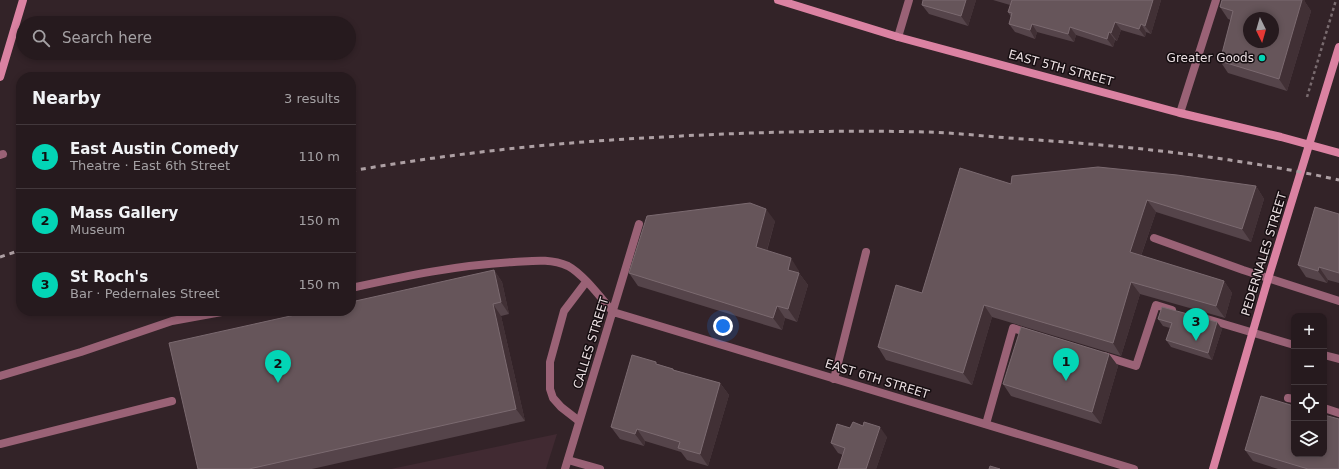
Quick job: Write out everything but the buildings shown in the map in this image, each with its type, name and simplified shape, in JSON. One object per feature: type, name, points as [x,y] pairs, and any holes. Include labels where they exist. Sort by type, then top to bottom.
[{"type":"street","points":[[18,16],[23,0]]},
{"type":"street","name":"EAST 5TH STREET","points":[[778,0],[898,37],[1180,113],[1281,137],[1339,153]]},
{"type":"street","points":[[898,37],[909,0]]},
{"type":"street","points":[[1180,113],[1216,0]]},
{"type":"street","points":[[0,77],[16,23]]},
{"type":"street","name":"PEDERNALES STREET","points":[[1213,469],[1268,279],[1339,46]]},
{"type":"street","name":"CALLES STREET","points":[[565,469],[639,224]]},
{"type":"street","points":[[1154,238],[1268,279],[1339,301]]},
{"type":"street","points":[[834,379],[866,252]]},
{"type":"street","points":[[356,287],[432,270],[492,263],[546,260],[568,266],[586,282],[613,312]]},
{"type":"street","points":[[579,422],[553,398],[550,389],[550,362],[564,311],[586,282]]},
{"type":"street","points":[[1099,355],[1136,366],[1156,305],[1179,312]]},
{"type":"street","name":"EAST 6TH STREET","points":[[613,312],[1134,469]]},
{"type":"street","points":[[0,376],[81,352],[172,321],[200,316]]},
{"type":"street","points":[[1202,318],[1291,344]]},
{"type":"street","points":[[986,424],[1013,328],[1042,337]]},
{"type":"street","points":[[1327,356],[1339,359]]},
{"type":"street","points":[[0,444],[172,401]]},
{"type":"street","points":[[1327,409],[1339,413]]},
{"type":"street","points":[[568,460],[600,469]]},
{"type":"shaded area","points":[[557,434],[546,469],[391,469]]},
{"type":"railway","points":[[356,170],[507,149],[624,139],[829,131],[895,131],[951,133],[1142,149],[1261,165],[1339,180]]},
{"type":"railway","points":[[0,257],[16,252]]},
{"type":"place","name":"Greater Goods","points":[[1262,58]]},
{"type":"place","name":"St Roch's","points":[[1196,341]]},
{"type":"place","name":"East Austin Comedy","points":[[1066,381]]},
{"type":"place","name":"Mass Gallery","points":[[278,383]]}]
